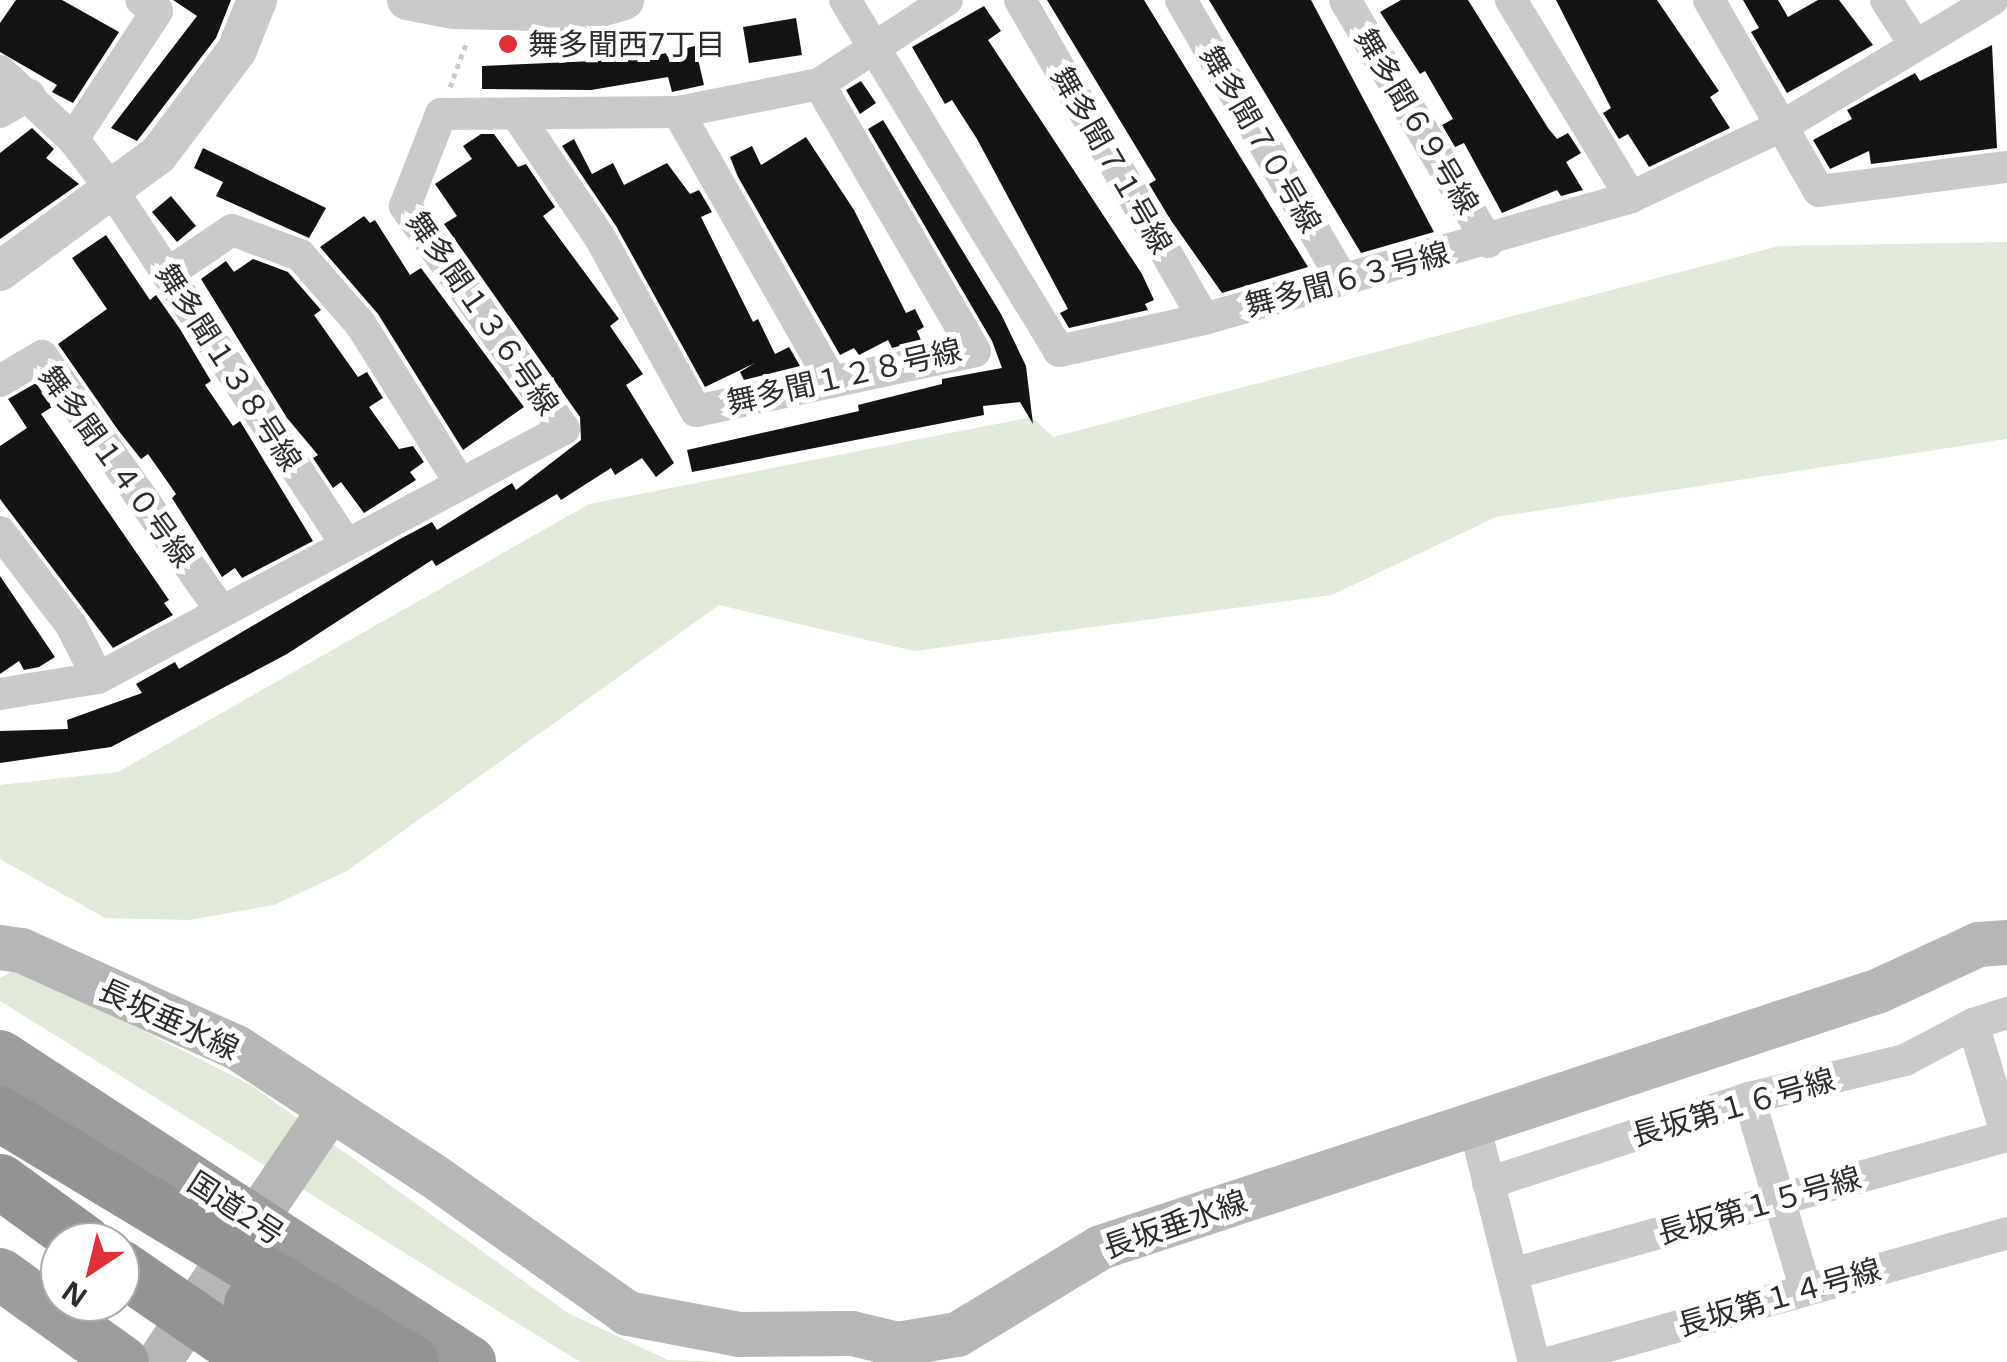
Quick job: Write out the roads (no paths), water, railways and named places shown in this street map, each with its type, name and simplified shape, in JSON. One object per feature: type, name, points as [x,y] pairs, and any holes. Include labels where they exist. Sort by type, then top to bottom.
[{"type":"highway","name":"国道2号","points":[[0,1056],[470,1362]]},
{"type":"highway","points":[[0,1114],[411,1362]]},
{"type":"highway","points":[[0,1125],[333,1362]]},
{"type":"highway","points":[[0,1181],[56,1222]]},
{"type":"highway","points":[[0,1214],[40,1245]]},
{"type":"highway","points":[[0,1274],[124,1362]]},
{"type":"highway","points":[[140,1281],[258,1362]]},
{"type":"highway","points":[[140,1320],[198,1362]]},
{"type":"main road","name":"長坂垂水線","points":[[0,947],[22,950],[236,1047],[328,1112],[432,1174],[626,1313],[738,1334],[852,1332],[897,1344],[957,1334],[1100,1247],[1879,990],[1978,944],[2007,942]]},
{"type":"main road","points":[[158,1362],[276,1194],[328,1112]]},
{"type":"street","points":[[73,138],[157,12],[141,0]]},
{"type":"street","points":[[0,271],[158,155],[237,50],[257,0]]},
{"type":"street","points":[[407,0],[479,10],[584,12],[624,0]]},
{"type":"street","name":"舞多聞６３号線","points":[[845,0],[1059,350],[1204,319],[1341,277],[1488,242],[1631,198],[1784,126],[1992,0]]},
{"type":"street","points":[[519,118],[678,112],[819,84],[874,44],[947,0]]},
{"type":"street","name":"舞多聞７１号線","points":[[1020,0],[1204,319]]},
{"type":"street","name":"舞多聞７０号線","points":[[1181,0],[1341,277]]},
{"type":"street","name":"舞多聞６９号線","points":[[1345,0],[1488,242]]},
{"type":"street","points":[[1511,0],[1631,198]]},
{"type":"street","points":[[1709,0],[1819,191],[2007,167]]},
{"type":"street","points":[[1886,0],[1914,45]]},
{"type":"street","name":"舞多聞１３８号線","points":[[0,71],[73,138],[112,190],[346,544]]},
{"type":"street","name":"舞多聞１２８号線","points":[[519,118],[600,236],[696,411],[975,350],[819,84]]},
{"type":"street","points":[[0,112],[29,95]]},
{"type":"street","points":[[678,112],[832,382]]},
{"type":"street","name":"舞多聞１３６号線","points":[[0,694],[98,678],[564,429],[405,206],[441,114],[519,118]]},
{"type":"street","points":[[167,274],[232,230],[300,254],[361,324],[459,482]]},
{"type":"street","name":"舞多聞１４０号線","points":[[0,381],[42,356],[221,611]]},
{"type":"street","points":[[0,532],[71,625],[98,678]]},
{"type":"street","name":"長坂第１６号線","points":[[1488,1183],[1748,1098],[1904,1060],[1973,1024],[2007,1013]]},
{"type":"street","points":[[1973,1024],[2007,1136]]},
{"type":"street","points":[[1748,1098],[1806,1290]]},
{"type":"street","points":[[1474,1124],[1534,1362]]},
{"type":"street","name":"長坂第１５号線","points":[[1512,1274],[2007,1136]]},
{"type":"street","name":"長坂第１４号線","points":[[1552,1362],[2007,1233]]},
{"type":"place","name":"舞多聞西7丁目","points":[[508,44]]}]
